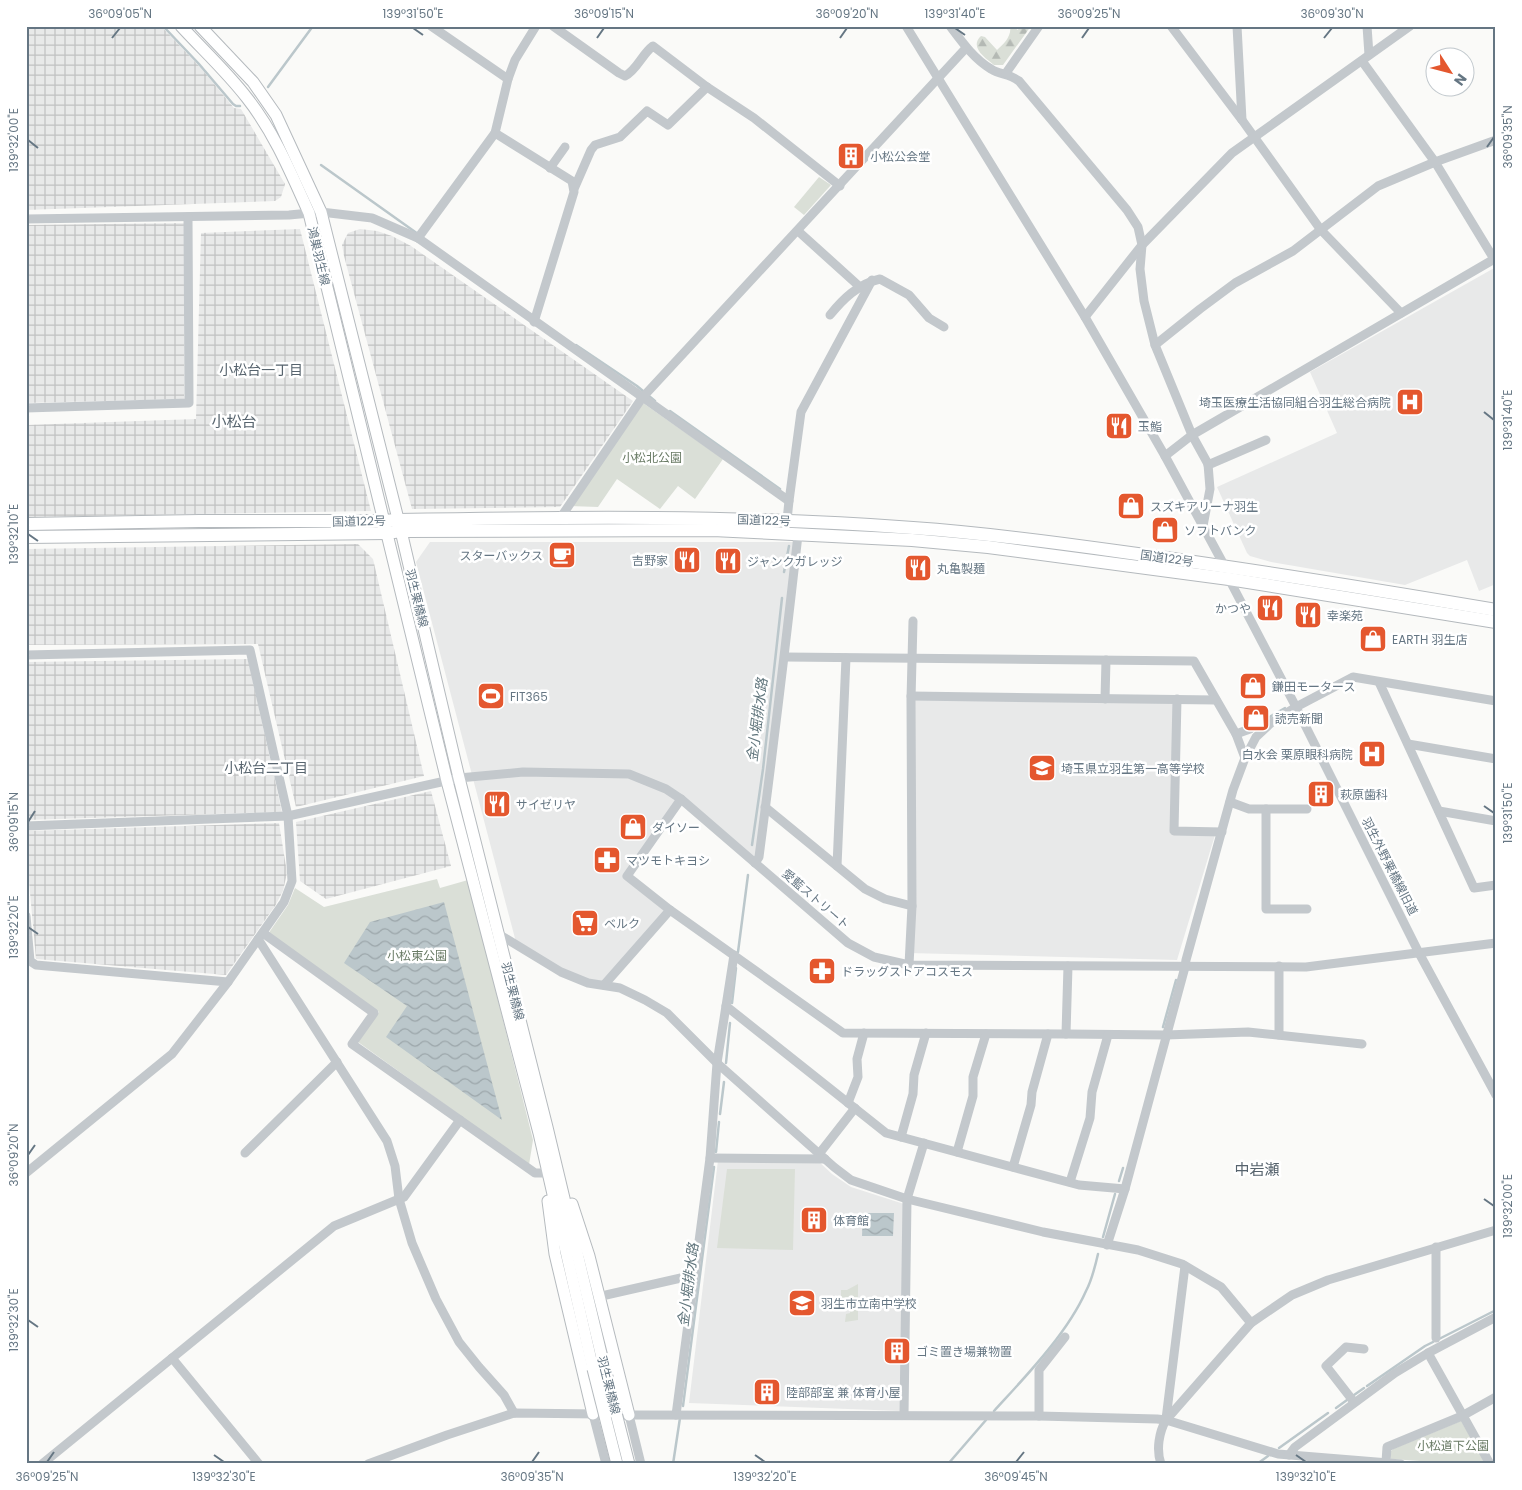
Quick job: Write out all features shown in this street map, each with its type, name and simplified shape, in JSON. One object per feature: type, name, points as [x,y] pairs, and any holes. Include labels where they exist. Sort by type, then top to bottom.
[{"type":"highway","name":"国道122号","points":[[26,537],[385,527],[561,517],[787,520],[1002,535],[1224,565],[1496,610]]},
{"type":"highway","name":"国道122号","points":[[26,524],[199,521],[385,527]]},
{"type":"highway","name":"国道122号","points":[[399,525],[713,530],[912,540],[988,547],[1229,579],[1496,622]]},
{"type":"main road","name":"鴻巣羽生線","points":[[181,26],[227,75],[256,111],[286,160],[309,213],[385,527]]},
{"type":"main road","name":"鴻巣羽生線","points":[[200,26],[253,82],[276,115],[321,212],[399,525]]},
{"type":"main road","name":"羽生栗橋線","points":[[399,525],[459,778],[500,935],[543,1130],[599,1368],[617,1464]]},
{"type":"main road","name":"羽生栗橋線","points":[[385,527],[447,780],[543,1130]]},
{"type":"main road","points":[[543,1130],[544,1173],[554,1254],[593,1414]]},
{"type":"main road","points":[[543,1130],[589,1256],[629,1415]]},
{"type":"main road","name":"羽生栗橋線","points":[[599,1368],[628,1464]]},
{"type":"street","points":[[431,26],[508,79]]},
{"type":"street","points":[[418,238],[494,133],[515,60],[536,26]]},
{"type":"street","points":[[553,26],[625,76],[631,72],[646,51],[652,46],[707,87],[754,118],[840,186]]},
{"type":"street","name":"羽生外野栗橋線旧道","points":[[906,26],[940,78],[1085,317],[1165,456],[1224,565],[1229,579],[1296,706],[1420,953],[1496,1095]]},
{"type":"street","points":[[950,26],[966,48],[992,70],[1020,81],[1127,210],[1138,227],[1142,244],[1140,269],[1144,301],[1156,345],[1192,435],[1208,466],[1210,489],[1203,526]]},
{"type":"street","points":[[1006,74],[1039,26]]},
{"type":"street","points":[[1171,26],[1242,120],[1321,230],[1401,313]]},
{"type":"street","points":[[1237,26],[1242,120]]},
{"type":"street","points":[[1165,456],[1192,435],[1495,259],[1435,162],[1365,58],[1367,26]]},
{"type":"street","points":[[1085,317],[1142,244],[1232,153],[1410,26]]},
{"type":"street","points":[[561,517],[642,398],[966,48]]},
{"type":"street","points":[[534,322],[574,189],[595,144],[620,137],[647,111],[668,125],[707,87]]},
{"type":"street","points":[[494,133],[572,181],[574,189]]},
{"type":"street","points":[[1156,345],[1200,309],[1236,283],[1293,251],[1378,186],[1435,162],[1496,140]]},
{"type":"street","points":[[550,168],[565,147]]},
{"type":"street","points":[[26,219],[289,215],[321,212],[372,218],[418,238],[788,501]]},
{"type":"street","points":[[26,408],[189,404],[188,217]]},
{"type":"street","points":[[798,231],[860,287]]},
{"type":"street","points":[[830,315],[844,299],[860,287],[880,278],[909,295],[929,318],[944,327]]},
{"type":"street","points":[[787,520],[801,412],[872,280]]},
{"type":"street","points":[[1208,466],[1266,440]]},
{"type":"street","points":[[755,863],[759,857],[785,658],[798,534]]},
{"type":"street","points":[[909,965],[912,906],[911,696],[913,621]]},
{"type":"street","points":[[26,655],[250,650],[288,816],[292,881],[284,902],[228,982],[172,1054],[26,1173]]},
{"type":"street","points":[[785,658],[1194,662],[1236,734],[1246,758]]},
{"type":"street","points":[[837,866],[846,658]]},
{"type":"street","points":[[1105,699],[1106,660]]},
{"type":"street","points":[[1107,1245],[1125,1189],[1230,802],[1256,737],[1272,722],[1296,706],[1352,677],[1496,701]]},
{"type":"street","points":[[1379,682],[1474,888],[1496,885]]},
{"type":"street","points":[[911,696],[1216,700]]},
{"type":"street","points":[[1177,700],[1174,831],[1222,832]]},
{"type":"street","points":[[1236,734],[1250,729]]},
{"type":"street","points":[[1408,744],[1496,759]]},
{"type":"street","name":"愛藍ストリート","points":[[26,826],[288,816],[459,778],[523,772],[629,774],[666,789],[682,799],[848,943],[874,957],[909,965],[1306,967],[1496,943]]},
{"type":"street","points":[[682,799],[627,876],[670,910],[844,1033],[1166,1035],[1248,1032],[1362,1044]]},
{"type":"street","points":[[1230,802],[1249,809],[1308,809]]},
{"type":"street","points":[[765,807],[865,889],[885,899],[912,906]]},
{"type":"street","points":[[1266,809],[1266,909],[1307,909]]},
{"type":"street","points":[[1439,812],[1496,821]]},
{"type":"street","points":[[604,985],[670,910]]},
{"type":"street","points":[[26,916],[28,962],[36,965],[228,982]]},
{"type":"street","points":[[500,935],[561,972],[588,982],[620,988],[667,1013],[717,1063],[851,1180],[907,1199],[1043,1232],[1138,1250],[1185,1266],[1221,1288],[1251,1323]]},
{"type":"street","points":[[260,936],[387,1141],[395,1166],[399,1199],[412,1243],[441,1308],[459,1342],[504,1395],[514,1412]]},
{"type":"street","points":[[260,936],[374,1013],[352,1044],[535,1173],[544,1173]]},
{"type":"street","points":[[676,1415],[710,1158],[717,1063],[734,955]]},
{"type":"street","points":[[1066,1034],[1068,966]]},
{"type":"street","points":[[1279,966],[1279,1035]]},
{"type":"street","points":[[726,1006],[886,1133],[1079,1185],[1125,1189]]},
{"type":"street","points":[[822,1156],[851,1106],[858,1077],[857,1059],[864,1033]]},
{"type":"street","points":[[901,1137],[913,1094],[914,1075],[926,1033]]},
{"type":"street","points":[[957,1152],[973,1096],[973,1077],[986,1034]]},
{"type":"street","points":[[1013,1167],[1031,1105],[1032,1092],[1048,1034]]},
{"type":"street","points":[[1070,1182],[1090,1118],[1092,1092],[1108,1035]]},
{"type":"street","points":[[245,1153],[337,1062]]},
{"type":"street","points":[[42,1464],[334,1226],[404,1197],[460,1120]]},
{"type":"street","points":[[904,1415],[907,1199],[924,1143]]},
{"type":"street","points":[[710,1158],[822,1156]]},
{"type":"street","points":[[1161,1464],[1159,1446],[1162,1428],[1166,1420],[1251,1323],[1292,1295],[1328,1280],[1496,1230]]},
{"type":"street","points":[[1436,1248],[1436,1338]]},
{"type":"street","points":[[1166,1420],[1185,1266]]},
{"type":"street","points":[[606,1295],[694,1275]]},
{"type":"street","points":[[1289,1455],[1295,1447],[1395,1372],[1428,1352],[1496,1317]]},
{"type":"street","points":[[1039,1416],[1039,1370],[1065,1337]]},
{"type":"street","points":[[1354,1402],[1326,1366],[1346,1347],[1364,1349]]},
{"type":"street","points":[[1428,1352],[1490,1464]]},
{"type":"street","points":[[172,1358],[259,1464]]},
{"type":"street","points":[[1386,1462],[1387,1447],[1462,1416],[1496,1397]]},
{"type":"street","points":[[368,1464],[514,1412],[629,1415],[1039,1416],[1166,1420],[1278,1454],[1401,1464]]},
{"type":"street","points":[[593,1414],[606,1464]]},
{"type":"street","points":[[629,1415],[641,1464]]},
{"type":"shaded area","points":[[26,26],[161,26],[200,67],[234,108],[241,109],[285,184],[281,197],[275,201],[26,210]]},
{"type":"shaded area","points":[[184,223],[184,399],[26,403],[26,225]]},
{"type":"shaded area","points":[[300,229],[371,511],[26,517],[26,425],[196,419],[201,233]]},
{"type":"shaded area","points":[[360,229],[377,231],[392,236],[411,246],[633,401],[560,507],[412,509],[344,256],[342,245],[348,233]]},
{"type":"shaded area","name":"埼玉医療生活協同組合羽生総合病院","points":[[1496,267],[1496,584],[1479,591],[1467,560],[1405,585],[1271,562],[1250,556],[1217,487],[1337,433],[1310,372]]},
{"type":"shaded area","points":[[430,542],[798,542],[755,863],[681,799],[627,876],[668,908],[604,985],[588,983],[517,946],[416,562]]},
{"type":"shaded area","points":[[358,544],[373,559],[424,776],[296,807],[258,644],[26,645],[26,549]]},
{"type":"shaded area","points":[[248,659],[282,812],[27,820],[26,662]]},
{"type":"shaded area","name":"埼玉県立羽生第一高等学校","points":[[913,697],[1174,702],[1170,834],[1215,835],[1177,960],[908,953]]},
{"type":"shaded area","points":[[431,791],[451,866],[326,899],[300,881],[296,822]]},
{"type":"shaded area","points":[[279,823],[287,873],[283,891],[275,906],[226,975],[36,959],[26,831]]},
{"type":"shaded area","name":"羽生市立南中学校","points":[[815,1158],[832,1174],[851,1187],[904,1204],[901,1411],[689,1403],[718,1160]]},
{"type":"green space","points":[[1010,26],[1016,26],[1017,30],[1024,26],[1031,26],[1003,65],[994,65],[977,48],[978,40],[981,36],[985,37],[997,50],[1009,36]]},
{"type":"green space","points":[[819,177],[831,185],[804,215],[794,207]]},
{"type":"green space","name":"小松北公園","points":[[643,403],[723,459],[695,499],[678,486],[660,509],[617,479],[598,507],[569,506]]},
{"type":"green space","name":"小松東公園","points":[[437,879],[440,888],[468,880],[533,1140],[529,1165],[358,1042],[379,1012],[268,934],[288,905],[295,888],[324,907]]},
{"type":"green space","points":[[727,1169],[795,1169],[793,1250],[717,1248]]},
{"type":"green space","points":[[858,1284],[858,1320],[845,1322],[846,1314],[850,1313],[851,1304],[841,1303],[841,1290],[847,1290]]},
{"type":"green space","name":"小松道下公園","points":[[1461,1421],[1485,1462],[1484,1464],[1391,1459],[1389,1453],[1393,1449]]},
{"type":"water","points":[[444,902],[502,1120],[386,1037],[407,1006],[344,963],[370,922]]},
{"type":"water","points":[[863,1213],[894,1213],[893,1236],[862,1236]]},
{"type":"waterway","points":[[163,26],[233,104],[240,106]]},
{"type":"waterway","points":[[268,87],[313,26]]},
{"type":"waterway","points":[[321,165],[418,234]]},
{"type":"waterway","points":[[576,345],[637,386],[655,401]]},
{"type":"waterway","points":[[670,411],[780,489]]},
{"type":"waterway","name":"金小堀排水路","points":[[784,572],[789,546]]},
{"type":"waterway","name":"金小堀排水路","points":[[752,845],[763,769],[782,598]]},
{"type":"waterway","points":[[1263,723],[1285,708]]},
{"type":"waterway","name":"金小堀排水路","points":[[738,952],[748,875]]},
{"type":"waterway","name":"金小堀排水路","points":[[732,1003],[736,968]]},
{"type":"waterway","points":[[1163,1027],[1176,980]]},
{"type":"waterway","name":"金小堀排水路","points":[[726,1063],[730,1023]]},
{"type":"waterway","name":"金小堀排水路","points":[[720,1114],[724,1082]]},
{"type":"waterway","name":"金小堀排水路","points":[[716,1152],[719,1122]]},
{"type":"waterway","name":"金小堀排水路","points":[[683,1406],[714,1167]]},
{"type":"waterway","points":[[1119,1181],[1123,1168]]},
{"type":"waterway","points":[[1103,1237],[1115,1194]]},
{"type":"waterway","points":[[994,1411],[1057,1339],[1068,1323],[1088,1287],[1098,1254]]},
{"type":"waterway","points":[[1439,1339],[1496,1310]]},
{"type":"waterway","points":[[1367,1386],[1433,1342]]},
{"type":"waterway","points":[[1354,1395],[1364,1388]]},
{"type":"waterway","points":[[1336,1408],[1347,1400]]},
{"type":"waterway","points":[[1279,1448],[1328,1413]]},
{"type":"waterway","name":"金小堀排水路","points":[[673,1464],[680,1418]]},
{"type":"waterway","points":[[948,1464],[986,1420]]},
{"type":"waterway","points":[[1257,1464],[1268,1456]]},
{"type":"place","name":"小松公会堂","points":[[851,156]]},
{"type":"place","name":"埼玉医療生活協同組合羽生総合病院","points":[[1410,402]]},
{"type":"place","name":"玉鮨","points":[[1119,426]]},
{"type":"place","name":"スズキアリーナ羽生","points":[[1131,506]]},
{"type":"place","name":"ソフトバンク","points":[[1165,530]]},
{"type":"place","name":"スターバックス","points":[[562,555]]},
{"type":"place","name":"吉野家","points":[[687,560]]},
{"type":"place","name":"ジャンクガレッジ","points":[[728,561]]},
{"type":"place","name":"丸亀製麺","points":[[918,568]]},
{"type":"place","name":"かつや","points":[[1270,608]]},
{"type":"place","name":"幸楽苑","points":[[1308,615]]},
{"type":"place","name":"EARTH 羽生店","points":[[1373,639]]},
{"type":"place","name":"鎌田モータース","points":[[1253,686]]},
{"type":"place","name":"FIT365","points":[[491,696]]},
{"type":"place","name":"読売新聞","points":[[1256,718]]},
{"type":"place","name":"白水会 栗原眼科病院","points":[[1372,754]]},
{"type":"place","name":"埼玉県立羽生第一高等学校","points":[[1042,768]]},
{"type":"place","name":"萩原歯科","points":[[1321,794]]},
{"type":"place","name":"サイゼリヤ","points":[[497,804]]},
{"type":"place","name":"ダイソー","points":[[633,827]]},
{"type":"place","name":"マツモトキヨシ","points":[[607,860]]},
{"type":"place","name":"ベルク","points":[[585,923]]},
{"type":"place","name":"ドラッグストアコスモス","points":[[822,971]]},
{"type":"place","name":"体育館","points":[[814,1220]]},
{"type":"place","name":"羽生市立南中学校","points":[[802,1303]]},
{"type":"place","name":"ゴミ置き場兼物置","points":[[897,1351]]},
{"type":"place","name":"陸部部室 兼 体育小屋","points":[[767,1392]]},
{"type":"district","name":"小松台一丁目","points":[[261,370]]},
{"type":"district","name":"小松台","points":[[234,421]]},
{"type":"district","name":"小松台二丁目","points":[[266,768]]},
{"type":"district","name":"中岩瀬","points":[[1257,1169]]}]
